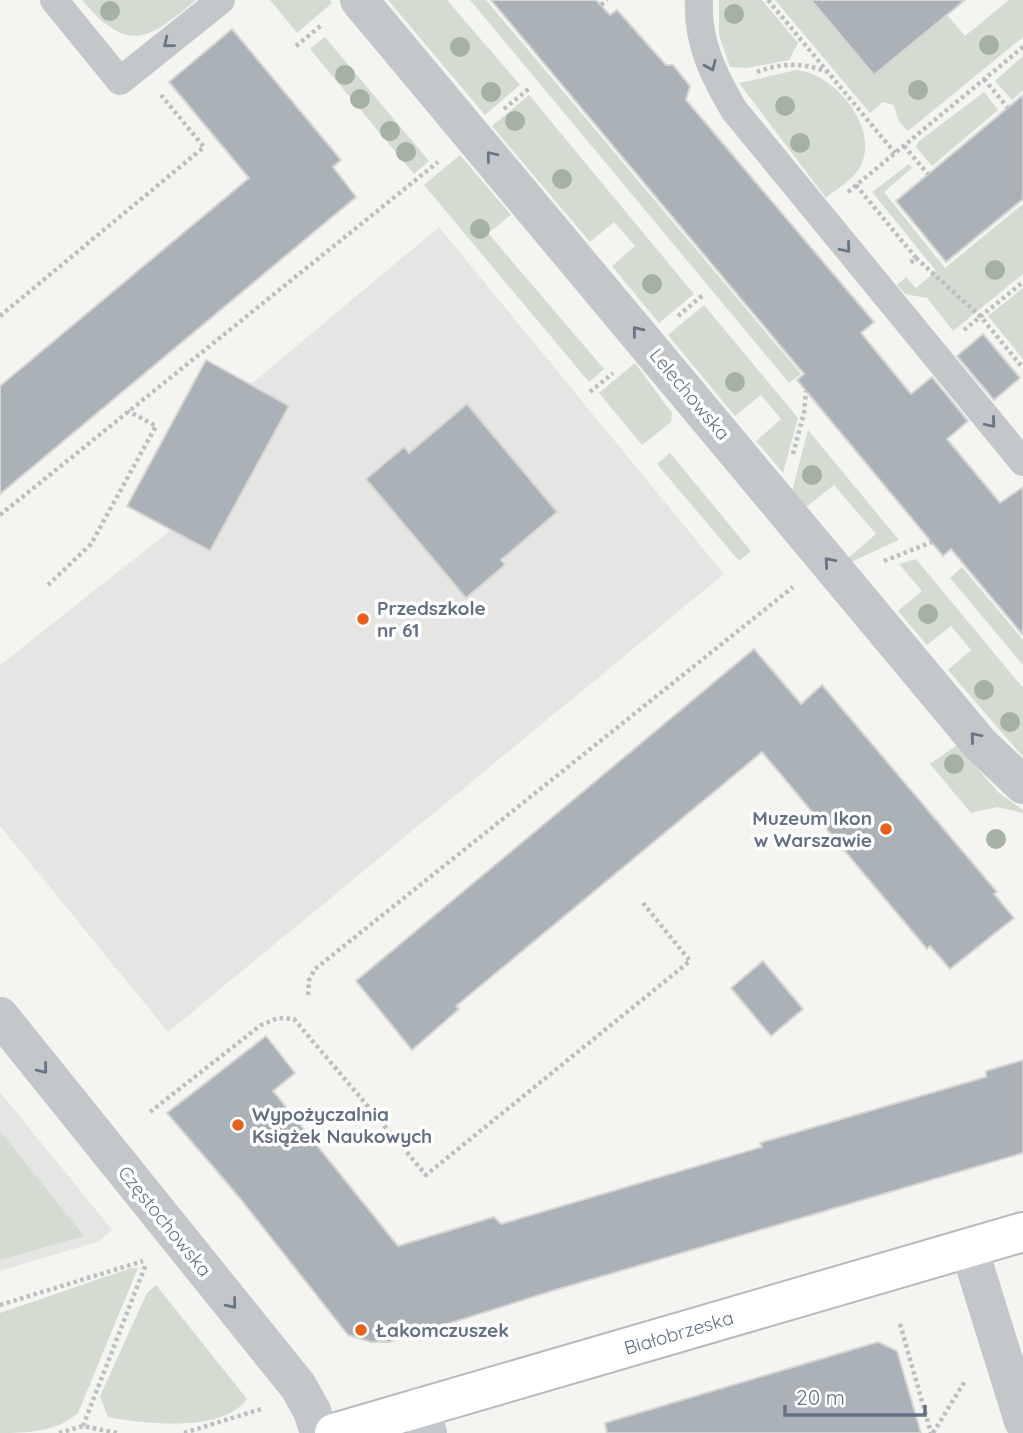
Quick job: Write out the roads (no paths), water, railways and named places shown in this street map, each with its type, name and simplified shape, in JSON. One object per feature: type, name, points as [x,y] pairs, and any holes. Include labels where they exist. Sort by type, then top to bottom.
[{"type":"street","name":"Lelechowska","points":[[346,8],[980,744],[1023,785]]},
{"type":"street","name":"Częstochowska","points":[[0,1016],[298,1386],[312,1411],[319,1433]]},
{"type":"street","name":"Białobrzeska","points":[[334,1433],[424,1419],[1023,1232]]},
{"type":"street","points":[[969,1248],[1023,1421]]},
{"type":"lane","points":[[54,0],[120,81],[221,0]]},
{"type":"lane","points":[[699,0],[698,26],[706,55],[734,110],[1023,462]]},
{"type":"place","name":"Przedszkole nr 61","points":[[363,619]]},
{"type":"place","name":"Muzeum Ikon w Warszawie","points":[[886,829]]},
{"type":"place","name":"Wypożyczalnia Książek Naukowych","points":[[238,1125]]},
{"type":"place","name":"Łakomczuszek","points":[[361,1330]]}]
